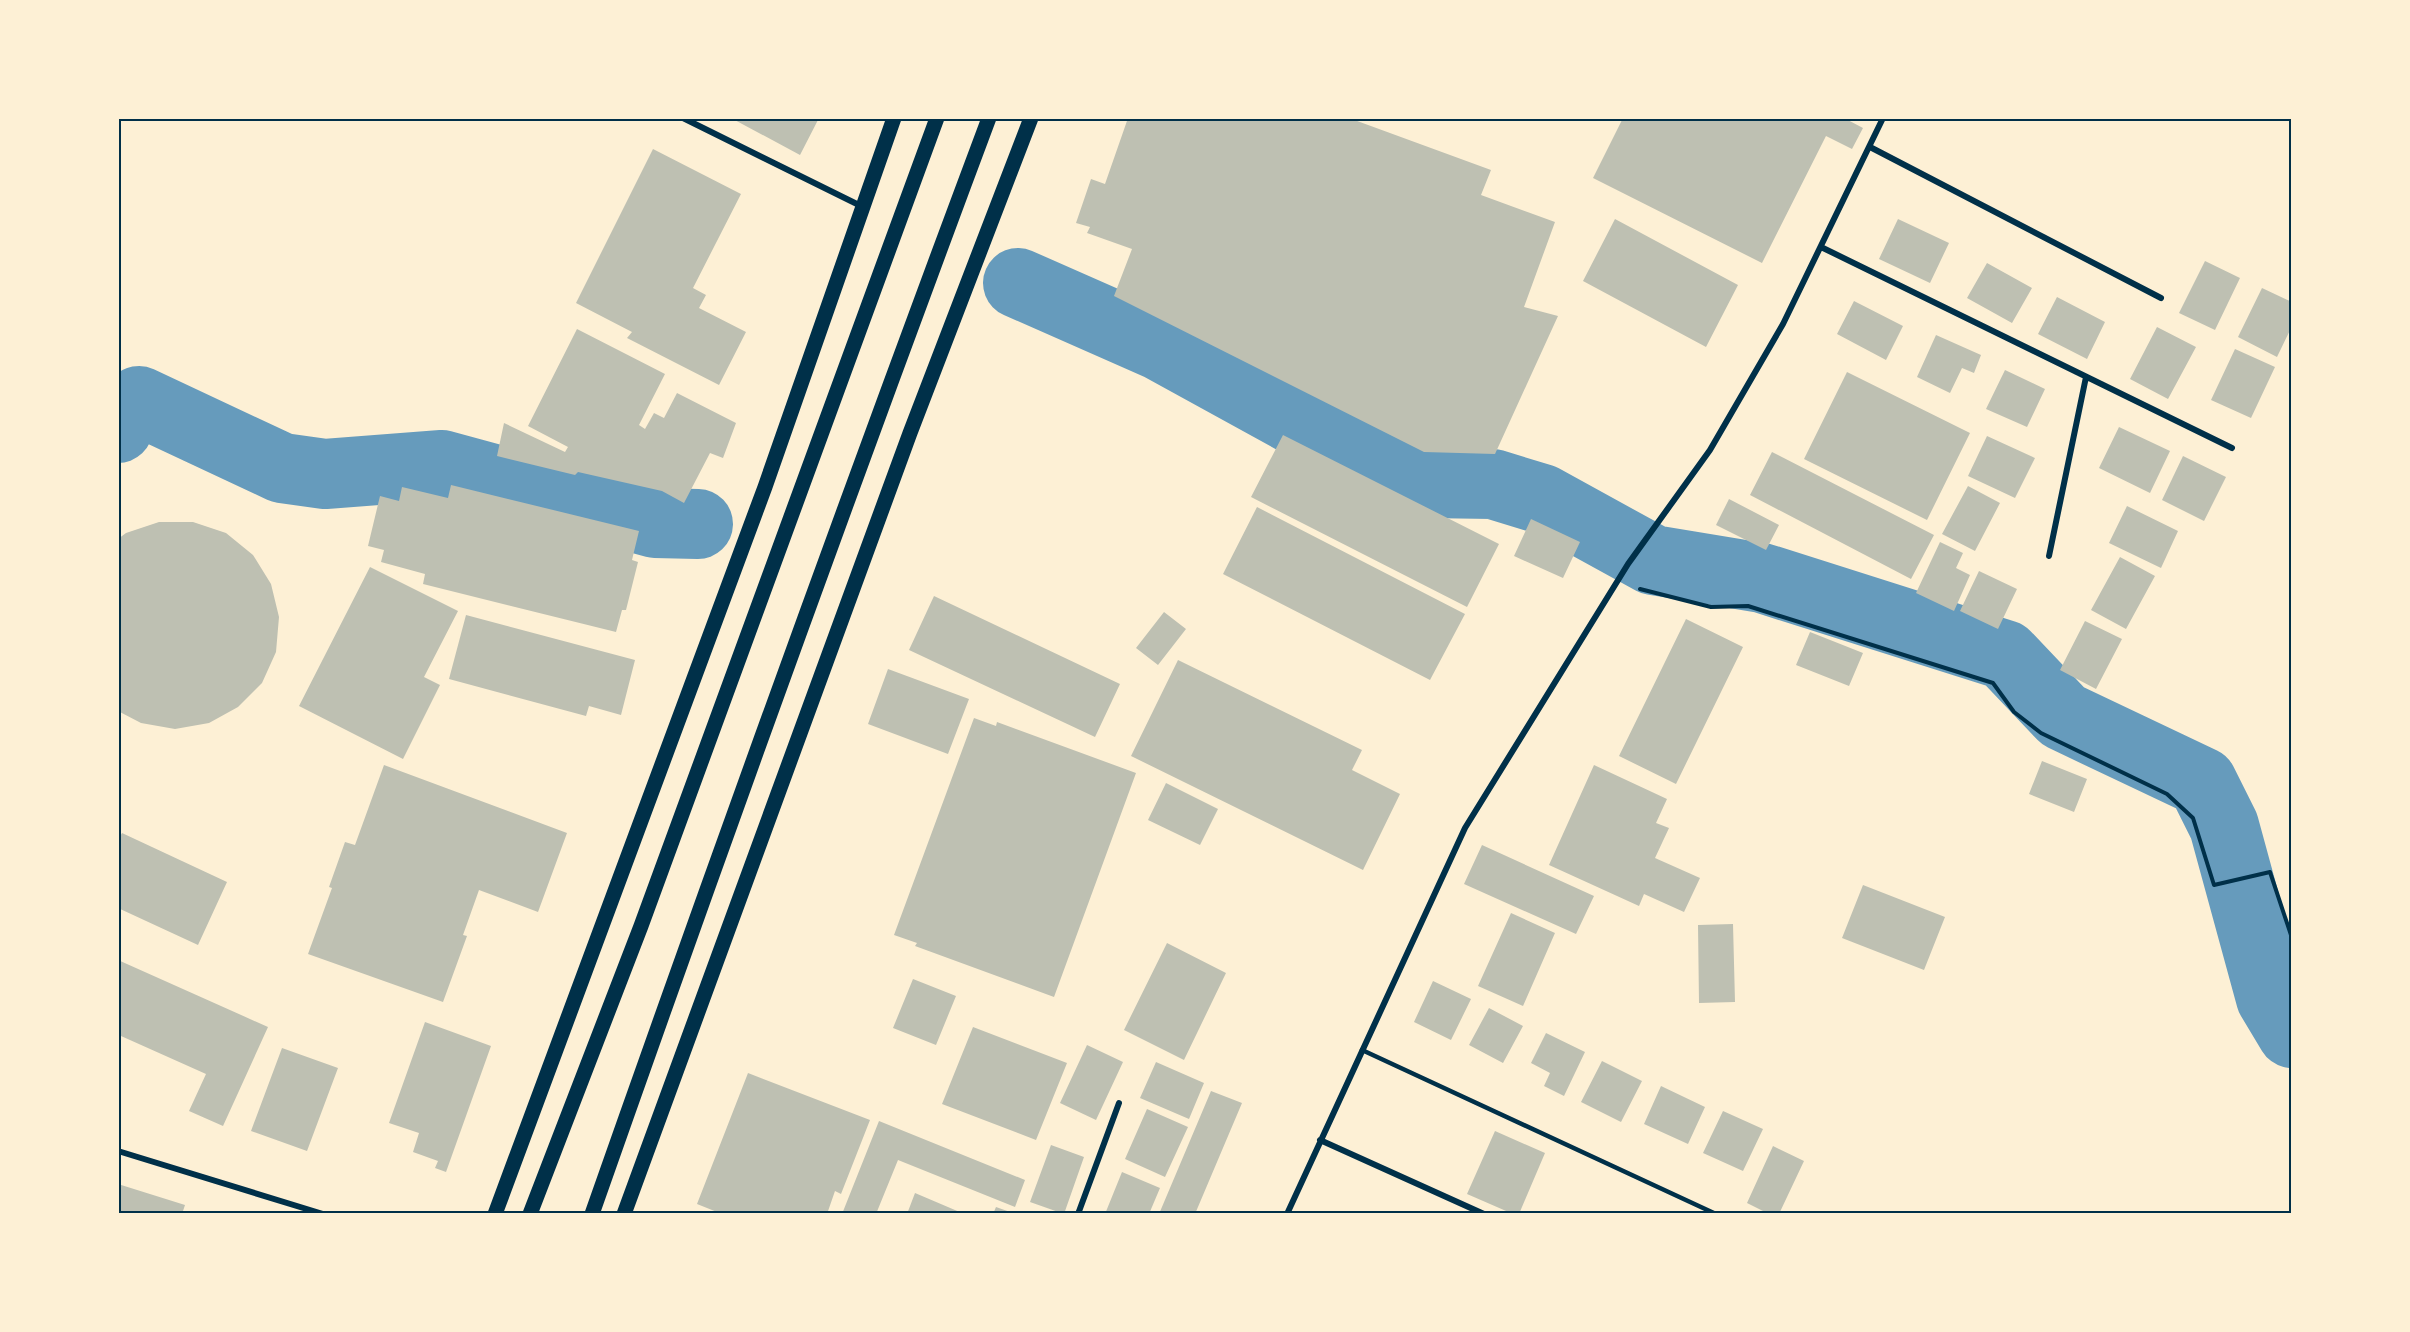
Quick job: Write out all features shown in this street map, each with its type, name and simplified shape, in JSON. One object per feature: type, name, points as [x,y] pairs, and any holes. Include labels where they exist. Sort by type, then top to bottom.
[{"type":"main road","points":[[495,1214],[761,498],[894,118]]},
{"type":"main road","points":[[530,1214],[646,915],[937,118]]},
{"type":"main road","points":[[592,1214],[894,372],[989,118]]},
{"type":"main road","points":[[624,1214],[910,433],[1031,118]]},
{"type":"street","points":[[683,118],[863,208]]},
{"type":"street","points":[[1287,1214],[1465,828],[1628,564],[1710,450],[1783,324],[1883,118]]},
{"type":"street","points":[[1870,147],[2162,298]]},
{"type":"street","points":[[1821,247],[2232,448]]},
{"type":"street","points":[[2049,556],[2086,377]]},
{"type":"street","points":[[1078,1214],[1119,1103]]},
{"type":"street","points":[[1320,1140],[1484,1214]]},
{"type":"street","points":[[118,1150],[323,1214]]},
{"type":"lane","points":[[1362,1050],[1716,1214]]},
{"type":"path","points":[[1617,582],[1711,607],[1748,606],[1993,683],[2014,712],[2041,733],[2168,794],[2193,818],[2214,885],[2270,872],[2292,938]]},
{"type":"building","points":[[731,118],[819,118],[800,155]]},
{"type":"building","points":[[1128,118],[1349,118],[1491,170],[1481,195],[1555,222],[1524,307],[1558,316],[1495,454],[1424,452],[1114,296],[1132,249],[1087,233],[1090,227],[1076,223],[1091,179],[1105,184]]},
{"type":"building","points":[[1623,118],[1844,118],[1863,128],[1852,149],[1826,136],[1762,263],[1593,178]]},
{"type":"building","points":[[653,149],[741,194],[693,288],[706,295],[699,308],[746,332],[719,385],[627,338],[632,332],[576,303]]},
{"type":"building","points":[[1615,219],[1738,285],[1706,347],[1583,281]]},
{"type":"building","points":[[1898,219],[1949,243],[1930,283],[1879,259]]},
{"type":"building","points":[[2205,261],[2240,278],[2215,330],[2179,313]]},
{"type":"building","points":[[1987,263],[2032,288],[2012,323],[1967,298]]},
{"type":"building","points":[[2262,288],[2292,302],[2292,326],[2277,357],[2238,337]]},
{"type":"building","points":[[2057,297],[2105,322],[2087,359],[2038,334]]},
{"type":"building","points":[[1854,301],[1903,326],[1886,360],[1837,334]]},
{"type":"building","points":[[2157,327],[2196,347],[2168,399],[2130,379]]},
{"type":"building","points":[[577,329],[665,374],[639,425],[645,429],[654,413],[664,418],[677,393],[736,423],[723,458],[710,453],[684,503],[662,491],[578,472],[575,475],[497,456],[504,423],[565,452],[568,447],[528,426]]},
{"type":"building","points":[[1936,335],[1981,355],[1974,373],[1962,368],[1950,393],[1917,377]]},
{"type":"building","points":[[2235,349],[2275,367],[2251,418],[2211,400]]},
{"type":"building","points":[[2005,370],[2045,389],[2027,427],[1986,409]]},
{"type":"building","points":[[1847,372],[1970,433],[1927,520],[1804,459]]},
{"type":"building","points":[[2119,427],[2170,451],[2150,493],[2099,468]]},
{"type":"building","points":[[1283,435],[1499,544],[1467,607],[1251,497]]},
{"type":"building","points":[[1987,436],[2035,458],[2015,498],[1968,476]]},
{"type":"building","points":[[1772,452],[1934,535],[1911,579],[1750,495]]},
{"type":"building","points":[[2183,456],[2226,477],[2204,521],[2162,500]]},
{"type":"building","points":[[451,485],[639,531],[632,560],[638,562],[626,610],[622,610],[616,632],[423,584],[425,574],[381,562],[384,550],[368,546],[380,496],[399,501],[402,487],[448,498]]},
{"type":"building","points":[[1968,486],[2000,503],[1975,551],[1942,534]]},
{"type":"building","points":[[1729,499],[1779,525],[1766,550],[1716,525]]},
{"type":"building","points":[[2127,506],[2178,531],[2161,568],[2109,543]]},
{"type":"building","points":[[1257,507],[1465,614],[1430,680],[1223,574]]},
{"type":"building","points":[[1531,519],[1580,542],[1563,578],[1514,556]]},
{"type":"building","points":[[159,522],[193,522],[226,533],[253,555],[271,584],[279,617],[276,652],[262,683],[238,707],[209,723],[175,729],[141,723],[118,711],[118,539],[126,533]]},
{"type":"building","points":[[1940,542],[1963,553],[1956,568],[1970,575],[1954,611],[1916,593]]},
{"type":"building","points":[[2120,557],[2155,576],[2126,629],[2091,610]]},
{"type":"building","points":[[370,567],[458,611],[424,677],[440,685],[403,759],[299,706]]},
{"type":"building","points":[[1979,571],[2017,589],[1998,629],[1960,611]]},
{"type":"building","points":[[934,596],[1120,684],[1095,737],[909,650]]},
{"type":"building","points":[[1164,612],[1186,629],[1158,665],[1136,648]]},
{"type":"building","points":[[466,615],[635,660],[621,715],[589,706],[586,716],[449,679]]},
{"type":"building","points":[[1686,619],[1743,647],[1676,784],[1619,756]]},
{"type":"building","points":[[2085,621],[2122,639],[2096,689],[2060,670]]},
{"type":"building","points":[[1810,632],[1863,653],[1849,686],[1796,665]]},
{"type":"building","points":[[1178,660],[1362,750],[1352,770],[1400,794],[1363,870],[1131,756]]},
{"type":"building","points":[[888,669],[969,699],[948,754],[868,724]]},
{"type":"building","points":[[974,718],[996,726],[997,722],[1136,773],[1054,997],[915,946],[917,943],[894,935]]},
{"type":"building","points":[[2042,761],[2087,779],[2074,812],[2029,794]]},
{"type":"building","points":[[384,765],[567,833],[538,912],[479,890],[463,935],[467,936],[443,1002],[308,954],[332,888],[329,887],[345,842],[355,845]]},
{"type":"building","points":[[1594,765],[1667,799],[1656,823],[1669,828],[1655,858],[1700,878],[1684,912],[1644,894],[1639,906],[1549,865]]},
{"type":"building","points":[[1166,783],[1218,809],[1200,845],[1148,820]]},
{"type":"building","points":[[122,833],[227,882],[198,945],[118,908],[118,840]]},
{"type":"building","points":[[1482,845],[1594,896],[1576,934],[1464,884]]},
{"type":"building","points":[[1863,885],[1945,917],[1924,970],[1842,938]]},
{"type":"building","points":[[1511,913],[1555,933],[1523,1006],[1478,986]]},
{"type":"building","points":[[1733,924],[1735,1002],[1699,1003],[1698,925]]},
{"type":"building","points":[[1167,943],[1226,973],[1184,1060],[1124,1030]]},
{"type":"building","points":[[118,960],[268,1027],[223,1126],[189,1111],[206,1074],[121,1036],[118,1042]]},
{"type":"building","points":[[913,979],[956,996],[936,1045],[893,1028]]},
{"type":"building","points":[[1433,981],[1471,999],[1451,1040],[1414,1022]]},
{"type":"building","points":[[1489,1008],[1523,1026],[1503,1063],[1469,1045]]},
{"type":"building","points":[[425,1022],[491,1046],[446,1172],[435,1168],[438,1161],[413,1152],[419,1133],[389,1123]]},
{"type":"building","points":[[973,1027],[1067,1063],[1036,1140],[942,1104]]},
{"type":"building","points":[[1546,1033],[1585,1052],[1564,1096],[1544,1086],[1550,1073],[1531,1063]]},
{"type":"building","points":[[1087,1045],[1123,1062],[1096,1120],[1060,1103]]},
{"type":"building","points":[[282,1048],[338,1068],[307,1151],[251,1131]]},
{"type":"building","points":[[1602,1061],[1642,1081],[1621,1122],[1581,1102]]},
{"type":"building","points":[[1156,1062],[1204,1083],[1189,1119],[1140,1098]]},
{"type":"building","points":[[748,1073],[870,1120],[841,1194],[835,1191],[827,1214],[722,1214],[697,1204]]},
{"type":"building","points":[[1661,1086],[1705,1107],[1688,1144],[1644,1124]]},
{"type":"building","points":[[1211,1091],[1242,1103],[1195,1214],[1159,1214]]},
{"type":"building","points":[[1147,1109],[1188,1127],[1165,1177],[1125,1159]]},
{"type":"building","points":[[1723,1111],[1763,1129],[1743,1171],[1703,1153]]},
{"type":"building","points":[[879,1121],[1025,1180],[1015,1207],[898,1160],[876,1214],[842,1214]]},
{"type":"building","points":[[1495,1131],[1545,1153],[1519,1214],[1513,1214],[1467,1194]]},
{"type":"building","points":[[1051,1145],[1084,1157],[1064,1214],[1030,1202]]},
{"type":"building","points":[[1773,1146],[1804,1161],[1779,1214],[1769,1214],[1747,1203]]},
{"type":"building","points":[[1122,1172],[1160,1188],[1149,1214],[1105,1214]]},
{"type":"building","points":[[118,1184],[185,1205],[182,1214],[118,1214]]},
{"type":"building","points":[[915,1193],[962,1213],[962,1214],[907,1214]]},
{"type":"building","points":[[996,1207],[1013,1213],[1013,1214],[993,1214]]},
{"type":"waterway","points":[[1018,283],[1161,346],[1299,422],[1426,483],[1493,484],[1542,499],[1653,560],[1762,578],[2005,655],[2063,716],[2202,782],[2224,826],[2271,998],[2292,1033]]},
{"type":"waterway","points":[[118,428],[122,419],[139,401],[282,468],[325,474],[442,465],[655,523],[698,524]]}]
